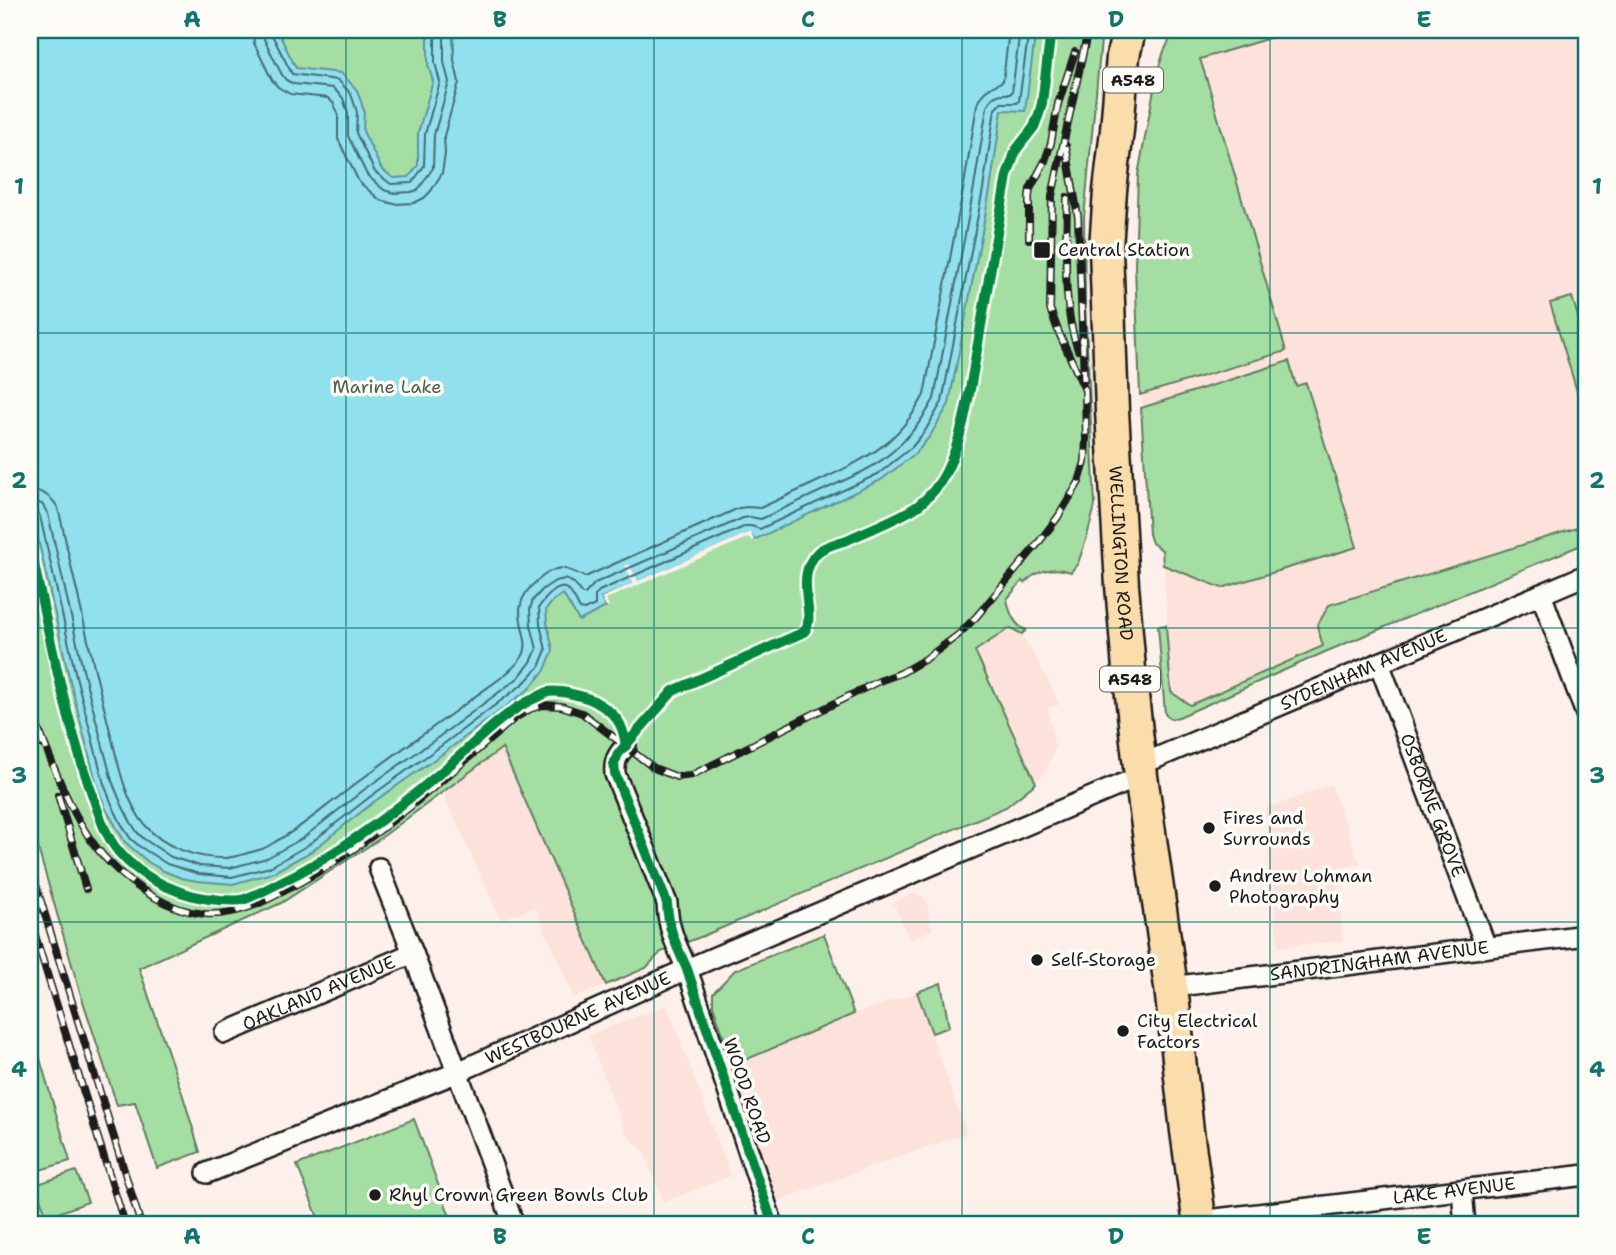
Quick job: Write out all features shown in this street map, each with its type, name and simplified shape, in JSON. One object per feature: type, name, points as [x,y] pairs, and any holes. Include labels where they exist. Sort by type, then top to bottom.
[{"type":"main road","name":"WELLINGTON ROAD","points":[[1129,30],[1123,56],[1106,248],[1122,585],[1141,771],[1171,987],[1199,1223]]},
{"type":"main road","name":"WELLINGTON ROAD","points":[[1117,130],[1151,30]]},
{"type":"street","name":"SYDENHAM AVENUE","points":[[1141,771],[1379,663],[1586,575]]},
{"type":"street","points":[[1541,594],[1586,714]]},
{"type":"street","name":"OSBORNE GROVE","points":[[1379,663],[1486,947]]},
{"type":"street","name":"WOOD ROAD","points":[[626,746],[618,754],[614,764],[615,774],[667,903],[668,921],[687,969],[774,1225]]},
{"type":"street","name":"WESTBOURNE AVENUE","points":[[207,1173],[458,1072],[1141,771]]},
{"type":"street","name":"OAKLAND AVENUE","points":[[379,868],[514,1225]]},
{"type":"street","name":"SANDRINGHAM AVENUE","points":[[1171,987],[1586,935]]},
{"type":"street","name":"OAKLAND AVENUE","points":[[225,1033],[413,953]]},
{"type":"street","name":"LAKE AVENUE","points":[[1199,1223],[1586,1175]]},
{"type":"street","points":[[1462,1189],[1465,1225]]},
{"type":"shaded area","points":[[1175,30],[1586,30],[1586,536],[1190,705],[1171,693],[1163,550],[1152,543],[1149,534],[1135,266],[1138,175],[1157,73]]},
{"type":"shaded area","points":[[1010,627],[1022,634],[1059,705],[1048,707],[1055,748],[1046,770],[1036,783],[975,650]]},
{"type":"shaded area","points":[[503,748],[606,985],[574,998],[535,907],[501,920],[445,798],[444,789]]},
{"type":"shaded area","points":[[1331,785],[1360,864],[1336,868],[1343,941],[1278,947],[1265,809]]},
{"type":"shaded area","points":[[914,893],[927,901],[932,930],[910,940],[893,903]]},
{"type":"shaded area","points":[[917,992],[966,1133],[777,1201],[733,1065],[854,1014]]},
{"type":"shaded area","points":[[667,1005],[731,1176],[664,1202],[643,1150],[626,1134],[588,1035]]},
{"type":"green space","name":"Marine Lake","points":[[30,30],[1102,30],[1084,217],[1085,303],[1095,506],[1078,563],[1071,572],[1059,569],[1040,572],[1025,583],[1022,581],[1007,599],[1013,617],[1018,625],[1026,630],[1022,634],[1010,628],[975,651],[1036,783],[1006,807],[661,952],[646,968],[606,985],[502,748],[378,840],[281,903],[139,968],[200,1152],[157,1168],[135,1102],[117,1105],[79,989],[30,821]]},
{"type":"green space","points":[[1175,30],[1296,30],[1200,59],[1286,351],[1140,395],[1135,266],[1138,175],[1157,73]]},
{"type":"green space","points":[[1572,297],[1586,343],[1586,421],[1550,303]]},
{"type":"green space","points":[[1289,361],[1296,386],[1306,383],[1357,547],[1222,588],[1163,565],[1162,550],[1152,543],[1149,534],[1141,408]]},
{"type":"green space","points":[[1586,525],[1586,543],[1325,652],[1179,717],[1170,719],[1165,714],[1158,626],[1166,625],[1171,692],[1190,705],[1323,646],[1317,626],[1329,605]]},
{"type":"green space","points":[[824,934],[854,1014],[733,1065],[713,1005],[713,993],[735,970]]},
{"type":"green space","points":[[941,983],[949,1027],[932,1033],[917,992]]},
{"type":"green space","points":[[30,1025],[70,1161],[30,1173]]},
{"type":"green space","name":"Rhyl Crown Green Bowls Club","points":[[414,1119],[453,1225],[321,1225],[297,1165]]},
{"type":"green space","points":[[76,1171],[88,1202],[47,1217],[35,1185]]},
{"type":"water","name":"Marine Lake","points":[[30,30],[277,30],[296,68],[341,73],[357,90],[364,111],[363,131],[381,168],[393,178],[409,177],[418,165],[418,133],[433,81],[428,65],[428,37],[415,30],[1036,30],[1025,111],[1002,110],[990,190],[949,404],[917,452],[881,480],[754,540],[750,533],[601,598],[606,607],[579,621],[563,594],[546,609],[553,650],[545,670],[529,689],[375,801],[312,851],[272,873],[233,884],[181,878],[148,862],[125,842],[106,809],[97,786],[69,677],[30,503]]},
{"type":"pier","points":[[750,532],[754,540],[751,541],[749,537],[606,599],[609,606],[606,607],[601,598],[633,583],[625,566],[629,564],[638,581]]},
{"type":"tram line","points":[[30,699],[45,746],[65,791],[80,821],[103,856],[126,878],[159,899],[192,911],[227,913],[268,900],[355,848],[410,807],[515,718],[530,709],[543,705],[561,706],[582,713],[654,768],[677,777],[692,775],[927,658],[958,635],[976,617],[1036,546],[1079,482],[1085,462],[1085,390],[1050,309],[1052,196],[1088,30]]},
{"type":"railway","points":[[41,735],[77,818],[108,861],[129,880],[165,903],[192,912],[229,913],[273,897],[354,849],[409,808],[515,718],[530,709],[543,705],[561,706],[582,713],[654,768],[677,777],[692,775],[927,658],[958,635],[976,617],[1036,546],[1079,482],[1085,462],[1085,390],[1050,309],[1052,196],[1088,30]]},
{"type":"railway","points":[[1029,239],[1030,189],[1051,143],[1058,104],[1075,52]]},
{"type":"railway","points":[[1066,146],[1078,217],[1084,380]]},
{"type":"railway","points":[[1067,197],[1067,294],[1078,350]]},
{"type":"railway","points":[[30,699],[43,745]]},
{"type":"railway","points":[[58,795],[86,889]]},
{"type":"railway","points":[[30,866],[141,1225]]},
{"type":"railway","points":[[30,919],[125,1225]]},
{"type":"cycle path","points":[[773,1225],[687,969],[673,937],[667,903],[615,774],[614,764],[618,754],[673,691],[804,632],[808,625],[807,573],[818,552],[912,510],[944,477],[953,457],[966,409],[1007,176],[1016,150],[1034,127],[1039,114],[1051,30]]},
{"type":"cycle path","points":[[30,546],[72,729],[105,829],[118,851],[139,871],[178,891],[207,899],[242,900],[303,871],[387,816],[509,713],[548,692],[578,695],[601,705],[613,714],[620,724],[626,746]]},
{"type":"place","name":"Central Station","points":[[1042,250]]},
{"type":"place","name":"Fires and Surrounds","points":[[1209,828]]},
{"type":"place","name":"Andrew Lohman Photography","points":[[1215,886]]},
{"type":"place","name":"Self-Storage","points":[[1037,960]]},
{"type":"place","name":"City Electrical Factors","points":[[1123,1031]]},
{"type":"place","name":"Rhyl Crown Green Bowls Club","points":[[375,1195]]}]
